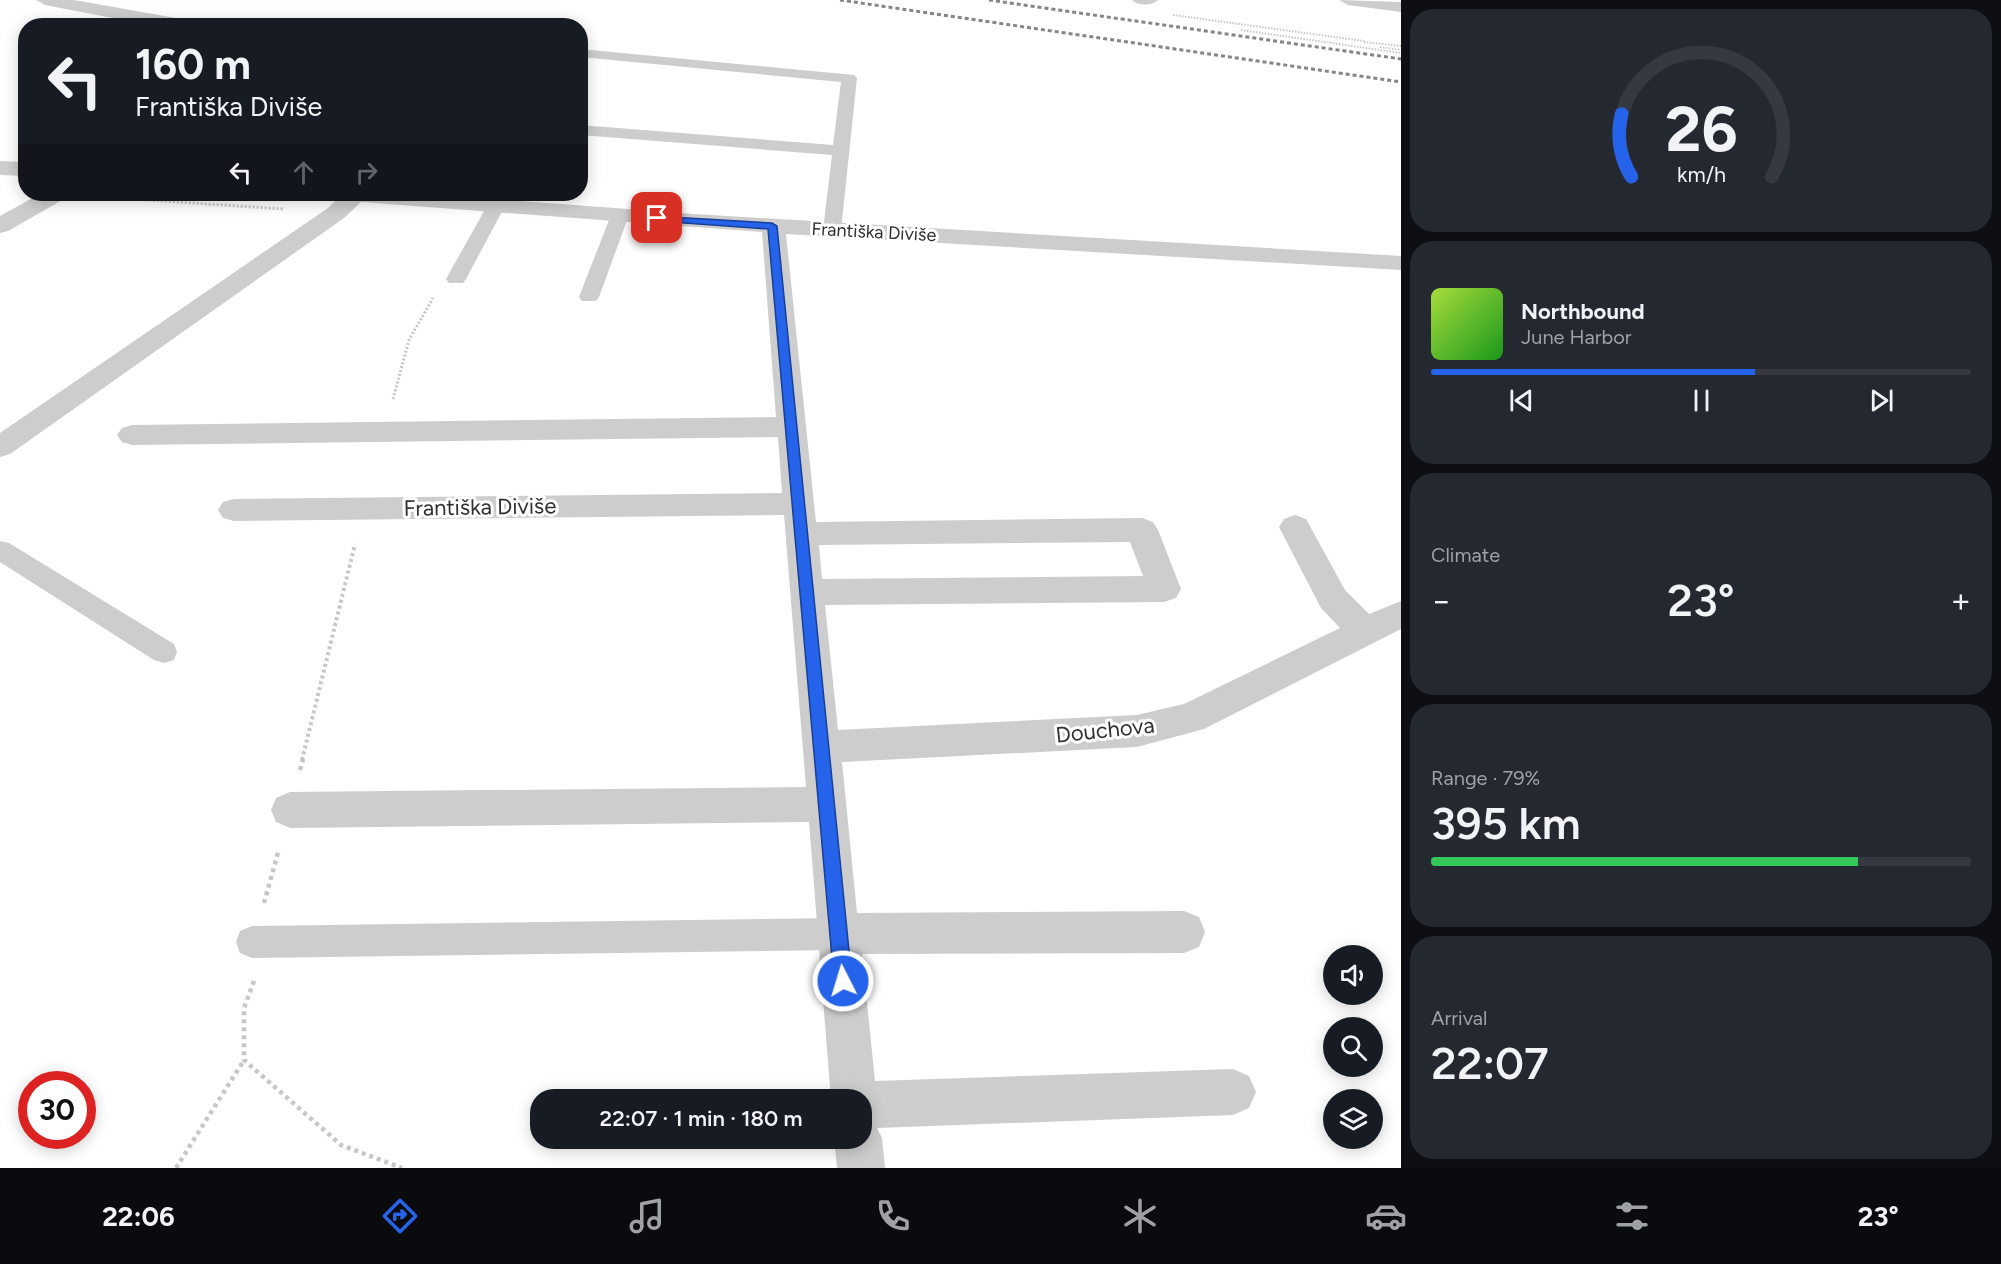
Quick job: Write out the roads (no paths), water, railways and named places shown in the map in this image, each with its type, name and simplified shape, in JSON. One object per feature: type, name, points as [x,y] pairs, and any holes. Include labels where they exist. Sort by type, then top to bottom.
[{"type":"street","points":[[45,0],[143,18]]},
{"type":"street","points":[[1348,0],[1401,8]]},
{"type":"street","points":[[0,168],[18,169]]},
{"type":"street","points":[[0,226],[44,201]]},
{"type":"street","points":[[0,447],[336,213],[349,201]]},
{"type":"street","name":"Františka Diviše","points":[[438,201],[832,230],[1401,263]]},
{"type":"street","points":[[772,226],[853,1089]]},
{"type":"street","points":[[132,435],[791,427]]},
{"type":"street","name":"Františka Diviše","points":[[234,510],[364,508],[1142,530],[1164,590],[807,592]]},
{"type":"street","points":[[1295,527],[1334,599],[1365,632]]},
{"type":"street","name":"Douchova","points":[[821,747],[1137,731],[1191,718],[1401,614]]},
{"type":"street","points":[[290,810],[826,804]]},
{"type":"street","points":[[838,934],[1184,932]]},
{"type":"street","points":[[872,1105],[1233,1092]]},
{"type":"street","points":[[859,1149],[861,1168]]},
{"type":"lane","points":[[588,54],[849,78],[832,230]]},
{"type":"lane","points":[[588,131],[841,151]]},
{"type":"lane","points":[[456,279],[496,206]]},
{"type":"lane","points":[[589,297],[620,215]]},
{"type":"lane","points":[[0,550],[164,652]]},
{"type":"lane","points":[[252,942],[838,934]]},
{"type":"railway","points":[[840,0],[1401,82]]},
{"type":"railway","points":[[989,0],[1401,59]]}]
